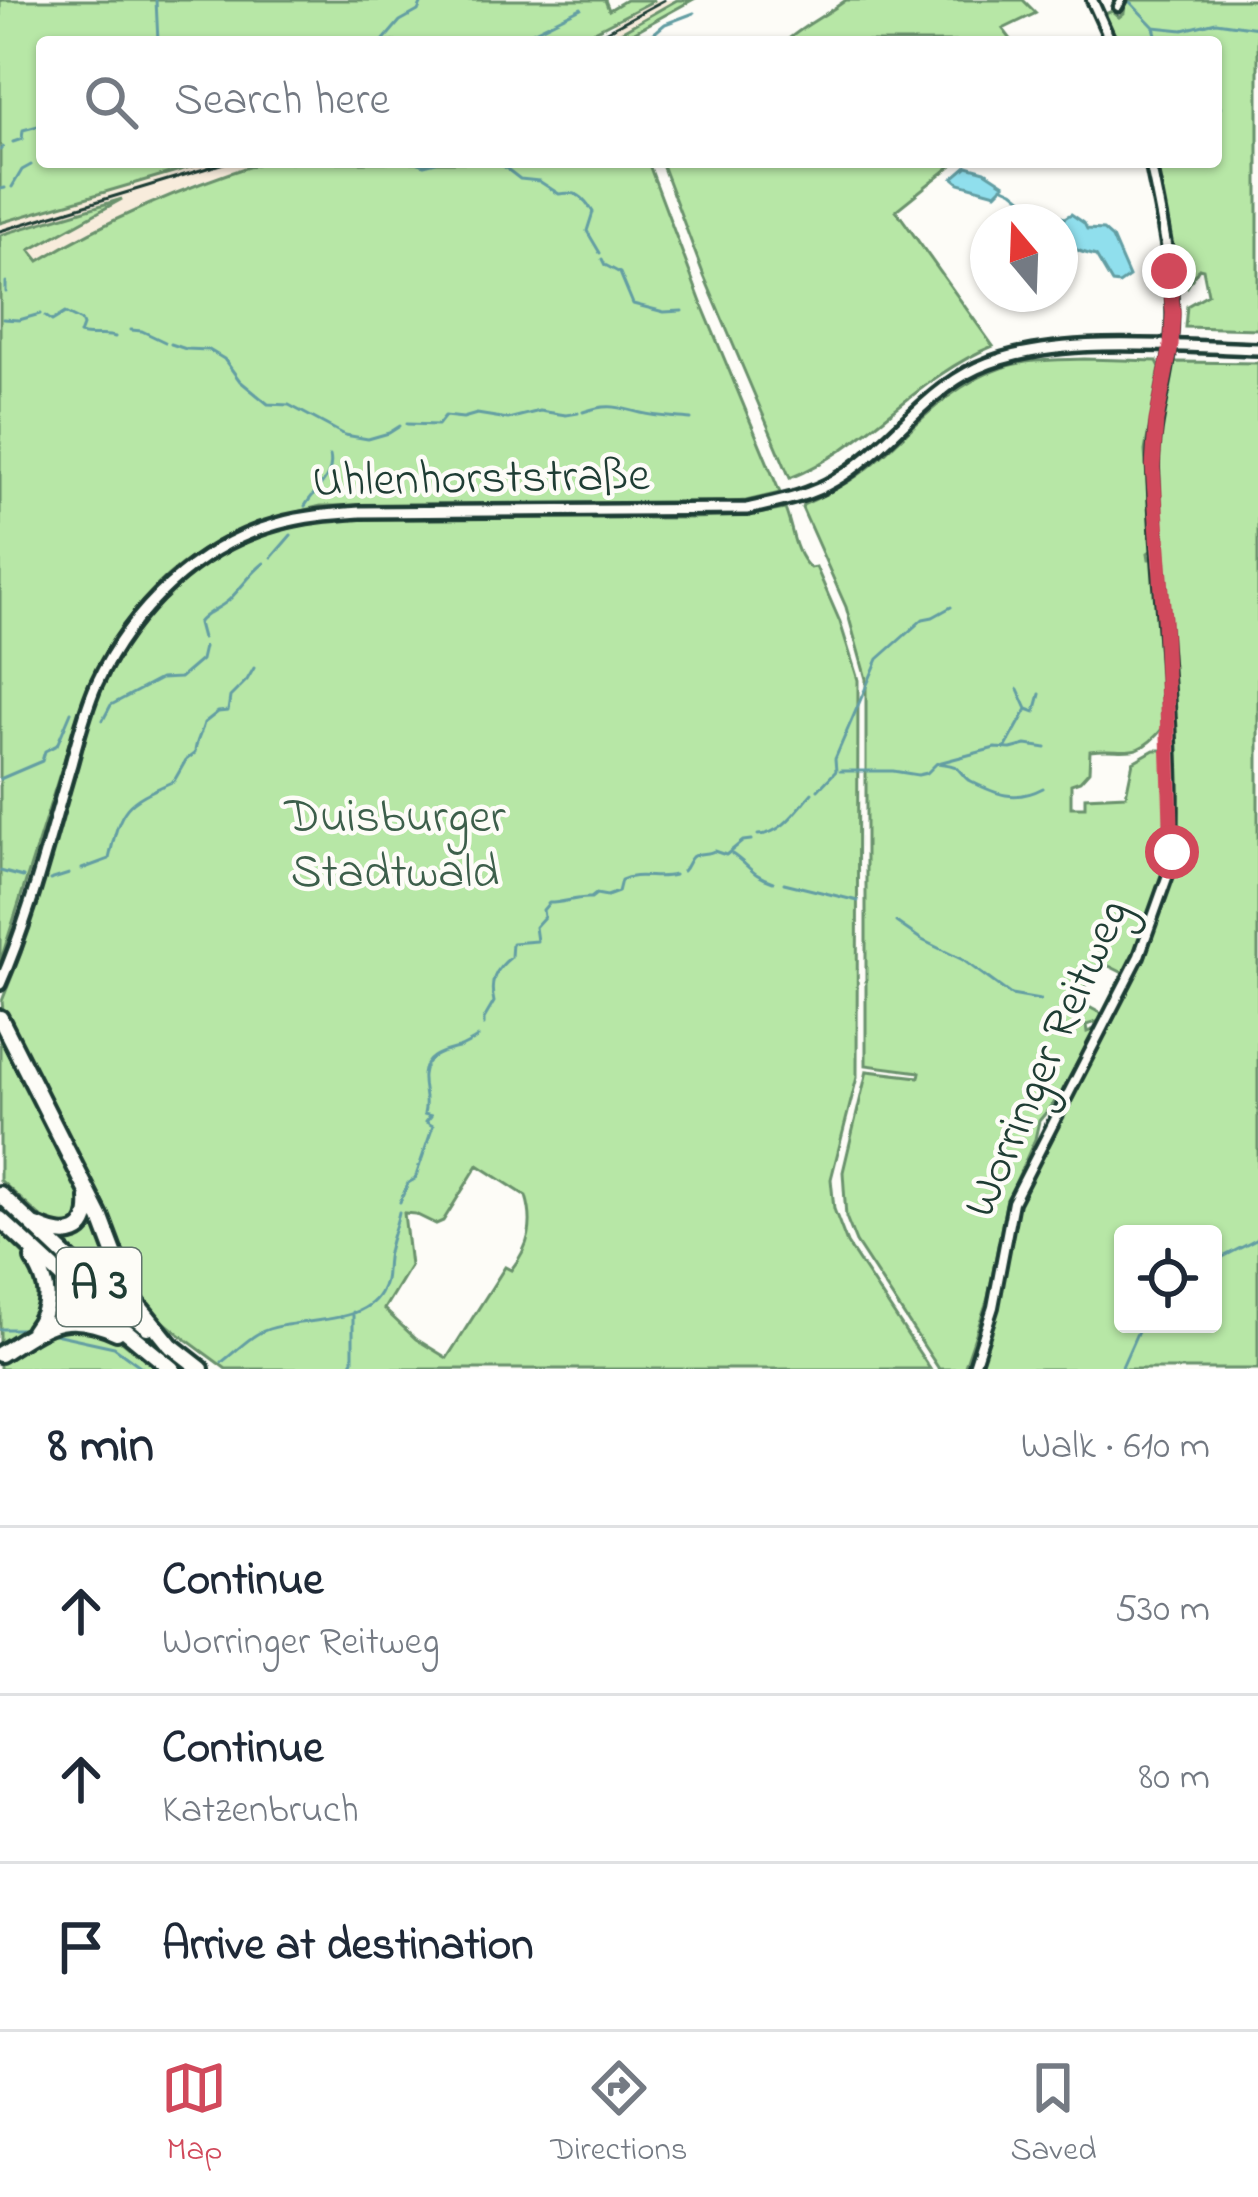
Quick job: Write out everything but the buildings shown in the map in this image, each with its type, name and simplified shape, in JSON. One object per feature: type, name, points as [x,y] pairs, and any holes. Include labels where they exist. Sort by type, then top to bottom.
[{"type":"highway","points":[[0,1018],[101,1218],[130,1295],[172,1347]]},
{"type":"highway","points":[[0,1034],[14,1047]]},
{"type":"highway","name":"A 3","points":[[0,1193],[92,1281],[201,1369]]},
{"type":"highway","points":[[28,1222],[52,1233],[74,1233],[87,1219],[88,1193]]},
{"type":"highway","name":"A 3","points":[[0,1219],[172,1369]]},
{"type":"highway","points":[[20,1239],[42,1274],[48,1299],[43,1317],[26,1337]]},
{"type":"highway","points":[[0,1354],[48,1326],[74,1318],[133,1339]]},
{"type":"main road","name":"Uhlenhorststraße","points":[[0,984],[95,686],[134,622],[180,575],[254,532],[321,515],[747,509],[794,498],[837,480],[950,383],[987,364],[1062,347],[1258,349]]},
{"type":"street","points":[[1092,0],[1108,36]]},
{"type":"street","name":"Worringer Reitweg","points":[[973,1369],[993,1306],[1013,1202],[1139,956],[1171,862],[1170,740],[1153,467],[1156,421],[1171,346],[1172,296],[1151,168]]},
{"type":"shaded area","points":[[655,0],[677,0],[617,34],[613,22]]},
{"type":"shaded area","points":[[187,168],[244,168],[151,202],[39,262],[29,251],[115,202],[0,235],[0,223]]},
{"type":"green space","points":[[0,0],[605,0],[609,10],[626,0],[655,0],[585,36],[36,36],[36,168],[187,168],[0,223]]},
{"type":"green space","points":[[677,0],[692,0],[627,36],[617,34]]},
{"type":"green space","points":[[846,0],[1023,0],[1036,13],[1003,29],[1008,36],[793,36]]},
{"type":"green space","points":[[1126,0],[1258,0],[1258,329],[1185,327],[1187,306],[1208,294],[1203,269],[1199,268],[1187,287],[1176,279],[1156,168],[1222,168],[1222,36],[1114,36],[1105,14],[1112,11],[1119,17]]},
{"type":"green space","points":[[246,168],[650,168],[780,493],[691,505],[321,506],[242,530],[210,546],[155,587],[109,647],[88,685],[0,963],[0,235],[122,199],[30,250],[39,261],[93,231]]},
{"type":"green space","points":[[663,168],[948,168],[896,210],[993,346],[940,375],[843,449],[790,478]]},
{"type":"green space","points":[[1157,361],[1160,367],[1145,451],[1152,550],[1148,553],[1153,559],[1163,728],[1137,749],[1090,751],[1089,771],[1071,784],[1071,807],[1085,807],[1085,797],[1126,795],[1133,762],[1154,750],[1166,750],[1167,858],[1159,857],[1165,869],[1131,960],[1100,1021],[1086,1025],[1087,1032],[1095,1029],[1059,1097],[1039,1121],[1006,1204],[988,1298],[964,1369],[939,1369],[856,1242],[846,1217],[843,1172],[867,1071],[919,1077],[920,1072],[866,1065],[866,679],[846,607],[802,508],[867,469],[965,385],[1021,363]],"holes":[[[1103,963],[1123,973],[1102,1014],[1078,1001],[1093,971]]]},
{"type":"green space","points":[[1173,363],[1258,363],[1258,1369],[977,1369],[995,1317],[1016,1203],[1125,993],[1175,860],[1185,858],[1185,848],[1176,846],[1159,434]]},
{"type":"green space","name":"Duisburger Stadtwald","points":[[785,509],[800,555],[810,568],[816,567],[840,622],[858,680],[857,1077],[831,1179],[834,1209],[847,1243],[930,1369],[226,1369],[162,1320],[129,1284],[3,1011],[2,1001],[21,953],[86,722],[130,637],[189,575],[225,552],[264,535],[309,524],[359,518],[748,516]],"holes":[[[478,1165],[526,1196],[530,1226],[522,1253],[511,1270],[505,1267],[447,1358],[416,1339],[384,1309],[410,1266],[404,1213],[436,1224],[443,1221]]]},
{"type":"green space","points":[[0,1039],[18,1066],[84,1204],[74,1229],[54,1229],[0,1180]]},
{"type":"green space","points":[[91,1212],[130,1304],[56,1238]]},
{"type":"green space","points":[[0,1231],[34,1265],[45,1287],[34,1327],[0,1349]]},
{"type":"green space","points":[[52,1279],[90,1315],[45,1324]]},
{"type":"green space","points":[[75,1321],[117,1337],[157,1369],[0,1369],[0,1358],[46,1330]]},
{"type":"water","points":[[965,168],[974,168],[1005,184],[996,193],[953,178]]},
{"type":"water","points":[[1078,219],[1087,229],[1103,230],[1112,238],[1129,277],[1112,283],[1096,256],[1078,250]]},
{"type":"waterway","points":[[156,0],[158,36]]},
{"type":"waterway","points":[[387,36],[418,11],[423,0]]},
{"type":"waterway","points":[[1130,2],[1154,27],[1156,36]]},
{"type":"waterway","points":[[524,36],[581,8]]},
{"type":"waterway","points":[[649,36],[694,13]]},
{"type":"waterway","points":[[1154,27],[1183,30],[1216,22],[1258,28]]},
{"type":"waterway","points":[[13,142],[22,139],[23,130],[36,127]]},
{"type":"waterway","points":[[0,150],[3,147]]},
{"type":"waterway","points":[[12,187],[31,165]]},
{"type":"waterway","points":[[506,168],[520,179],[583,198],[593,212],[587,231],[600,253]]},
{"type":"waterway","points":[[1002,186],[1029,204]]},
{"type":"waterway","points":[[0,189],[5,188]]},
{"type":"waterway","points":[[602,259],[620,273],[633,304],[682,311]]},
{"type":"waterway","points":[[6,282],[6,292]]},
{"type":"waterway","points":[[45,316],[52,321],[65,313],[81,321],[80,334],[115,337]]},
{"type":"waterway","points":[[3,319],[40,314]]},
{"type":"waterway","points":[[131,330],[165,342]]},
{"type":"waterway","points":[[171,344],[209,350],[268,404],[289,405],[345,435],[368,439],[400,426]]},
{"type":"waterway","points":[[583,412],[612,407],[691,419]]},
{"type":"waterway","points":[[407,424],[438,425],[445,416],[508,419],[540,411],[578,413]]},
{"type":"waterway","points":[[305,506],[327,477],[330,456]]},
{"type":"waterway","points":[[272,557],[291,535]]},
{"type":"waterway","points":[[202,638],[198,623],[230,599],[264,563]]},
{"type":"waterway","points":[[818,790],[836,771],[835,759],[878,659],[923,619],[951,607]]},
{"type":"waterway","points":[[103,720],[111,705],[160,679],[180,678],[201,660],[204,647]]},
{"type":"waterway","points":[[82,869],[109,859],[127,808],[174,781],[195,753],[204,723],[228,711],[230,697],[254,668]]},
{"type":"waterway","points":[[1006,747],[1027,709],[1018,689]]},
{"type":"waterway","points":[[1027,709],[1035,712],[1040,694]]},
{"type":"waterway","points":[[0,779],[42,761],[45,751],[57,745],[71,712]]},
{"type":"waterway","points":[[938,763],[995,748],[1046,748]]},
{"type":"waterway","points":[[840,771],[918,775],[937,763],[956,767],[970,781],[1006,795],[1043,788]]},
{"type":"waterway","points":[[758,835],[782,826],[812,793]]},
{"type":"waterway","points":[[683,871],[694,855],[714,851],[726,855],[751,840]]},
{"type":"waterway","points":[[732,854],[773,882]]},
{"type":"waterway","points":[[0,871],[23,877]]},
{"type":"waterway","points":[[50,880],[69,874]]},
{"type":"waterway","points":[[484,1025],[494,1002],[495,976],[511,957],[512,943],[537,941],[535,927],[549,903],[607,896],[618,892],[621,880],[627,878],[674,875]]},
{"type":"waterway","points":[[784,883],[858,901]]},
{"type":"waterway","points":[[896,922],[963,960],[1011,995],[1040,1000]]},
{"type":"waterway","points":[[400,1202],[408,1183],[415,1179],[433,1126],[426,1122],[431,1116],[424,1114],[425,1068],[437,1055],[478,1037]]},
{"type":"waterway","points":[[222,1362],[259,1333],[342,1317],[370,1304],[384,1283],[399,1212]]},
{"type":"waterway","points":[[1222,1257],[1258,1239]]},
{"type":"waterway","points":[[348,1369],[353,1360],[353,1312]]},
{"type":"waterway","points":[[0,1329],[21,1329]]},
{"type":"waterway","points":[[50,1333],[114,1347],[144,1369]]},
{"type":"waterway","points":[[1121,1369],[1137,1333]]},
{"type":"railway","points":[[597,36],[664,0]]},
{"type":"railway","points":[[0,231],[207,168]]},
{"type":"route","points":[[1169,271],[1171,346],[1156,421],[1153,467],[1172,852]]}]
